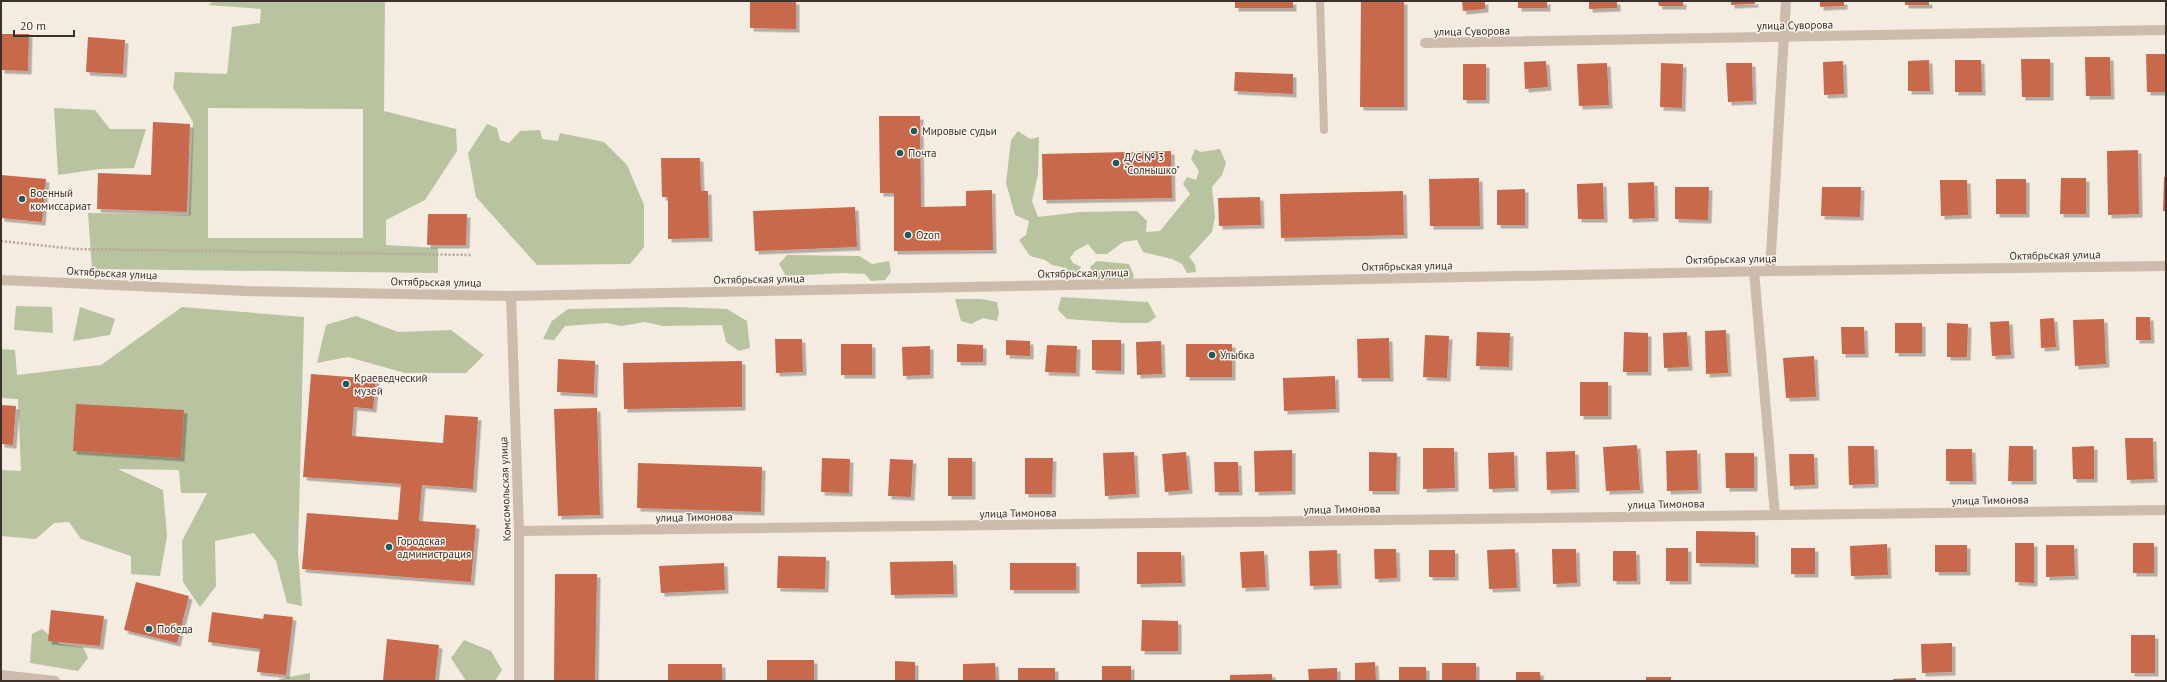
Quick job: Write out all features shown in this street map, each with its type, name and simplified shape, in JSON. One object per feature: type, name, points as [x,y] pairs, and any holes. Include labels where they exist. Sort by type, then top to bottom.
[{"type":"street","points":[[1770,271],[1786,1]]},
{"type":"street","name":"улица Суворова","points":[[1425,43],[2166,30]]},
{"type":"street","name":"Октябрьская улица","points":[[1,280],[246,291],[511,296],[1754,271],[2166,266]]},
{"type":"street","points":[[1754,271],[1774,515]]},
{"type":"street","name":"Комсомольская улица","points":[[511,296],[518,532],[519,681]]},
{"type":"street","name":"улица Тимонова","points":[[518,532],[2166,510]]},
{"type":"street","points":[[1,675],[55,681]]},
{"type":"lane","points":[[1320,1],[1324,130]]},
{"type":"path","points":[[1,241],[75,249],[472,255]]},
{"type":"green space","points":[[214,1],[385,1],[384,111],[456,129],[457,151],[425,200],[386,220],[386,245],[438,248],[438,273],[92,269],[88,213],[189,215],[193,122],[173,88],[175,72],[227,74],[232,27],[260,23],[261,9],[208,5]],"holes":[[[208,108],[363,109],[363,238],[208,238]]]},
{"type":"green space","points":[[54,108],[95,110],[110,129],[146,129],[134,168],[100,169],[58,175]]},
{"type":"green space","points":[[487,124],[497,128],[500,140],[509,143],[520,131],[540,130],[542,139],[558,141],[560,133],[604,142],[627,165],[644,205],[644,247],[630,264],[537,265],[476,197],[468,153]]},
{"type":"green space","points":[[1018,131],[1030,139],[1039,137],[1038,174],[1032,201],[1038,217],[1080,212],[1137,211],[1147,221],[1146,232],[1160,231],[1190,194],[1183,184],[1187,177],[1196,180],[1199,171],[1191,159],[1195,149],[1201,152],[1220,149],[1226,163],[1222,175],[1212,187],[1215,217],[1212,232],[1189,257],[1195,264],[1196,272],[1187,273],[1182,264],[1172,259],[1143,252],[1137,240],[1123,242],[1107,254],[1096,254],[1088,244],[1075,251],[1070,258],[1073,263],[1081,267],[1077,274],[1071,275],[1066,268],[1052,265],[1045,260],[1030,256],[1019,240],[1026,235],[1029,221],[1015,215],[1006,183],[1011,140]]},
{"type":"green space","points":[[787,255],[859,256],[872,264],[889,261],[891,272],[885,280],[871,281],[865,274],[843,273],[786,276],[779,264]]},
{"type":"green space","points":[[1097,261],[1129,264],[1134,276],[1129,287],[1111,284],[1096,277],[1090,267]]},
{"type":"green space","points":[[1061,297],[1148,302],[1156,317],[1148,323],[1123,323],[1067,319],[1058,310]]},
{"type":"green space","points":[[955,299],[981,299],[997,302],[999,313],[997,321],[983,318],[971,324],[961,321]]},
{"type":"green space","points":[[16,306],[52,307],[53,333],[14,330]]},
{"type":"green space","points":[[80,307],[115,319],[110,335],[73,341]]},
{"type":"green space","points":[[182,307],[304,317],[298,552],[302,606],[287,603],[276,561],[254,533],[215,541],[216,586],[200,607],[183,582],[182,541],[207,493],[181,493],[179,470],[118,469],[163,490],[167,536],[160,576],[131,574],[131,556],[81,539],[69,522],[54,523],[36,539],[1,536],[1,470],[21,471],[18,399],[1,398],[1,349],[15,350],[17,375],[101,365]]},
{"type":"green space","points":[[674,307],[727,309],[747,321],[750,348],[739,351],[726,342],[722,325],[663,326],[645,322],[621,326],[607,323],[565,326],[554,340],[543,339],[552,321],[568,309]]},
{"type":"green space","points":[[356,316],[398,332],[451,330],[484,355],[466,373],[405,373],[348,357],[317,363],[326,325]]},
{"type":"green space","points":[[42,629],[60,644],[83,647],[88,658],[78,671],[30,663],[32,634]]},
{"type":"green space","points":[[464,640],[491,651],[502,670],[495,681],[466,681],[451,658]]},
{"type":"green space","points":[[310,673],[310,681],[279,681],[279,679]]},
{"type":"building","points":[[750,1],[796,1],[796,29],[750,28]]},
{"type":"building","points":[[1235,1],[1293,1],[1293,8],[1235,8]]},
{"type":"building","points":[[1361,1],[1404,1],[1404,107],[1360,107]]},
{"type":"building","points":[[1462,1],[1485,1],[1485,9],[1463,11]]},
{"type":"building","points":[[1518,1],[1547,1],[1547,8],[1518,8]]},
{"type":"building","points":[[1589,1],[1617,1],[1617,8],[1589,9]]},
{"type":"building","points":[[1658,1],[1683,1],[1683,6],[1659,6]]},
{"type":"building","points":[[1731,1],[1755,1],[1755,4],[1731,5]]},
{"type":"building","points":[[1820,1],[1844,1],[1844,6],[1820,7]]},
{"type":"building","points":[[1905,1],[1929,1],[1929,5],[1905,5]]},
{"type":"building","points":[[1,34],[29,34],[28,71],[1,70]]},
{"type":"building","points":[[88,37],[125,40],[123,74],[86,72]]},
{"type":"building","points":[[2146,54],[2166,54],[2166,92],[2147,92]]},
{"type":"building","points":[[2085,57],[2110,57],[2111,96],[2086,96]]},
{"type":"building","points":[[2021,59],[2050,59],[2050,97],[2022,97]]},
{"type":"building","points":[[1929,60],[1930,91],[1908,91],[1908,61]]},
{"type":"building","points":[[1955,60],[1981,60],[1982,92],[1955,92]]},
{"type":"building","points":[[1546,61],[1548,87],[1525,89],[1524,62]]},
{"type":"building","points":[[1843,61],[1844,94],[1824,95],[1823,62]]},
{"type":"building","points":[[1607,63],[1609,105],[1579,106],[1577,64]]},
{"type":"building","points":[[1661,63],[1683,64],[1682,108],[1660,107]]},
{"type":"building","points":[[1726,63],[1752,63],[1753,101],[1728,102]]},
{"type":"building","points":[[1463,64],[1486,64],[1486,100],[1463,100]]},
{"type":"building","points":[[1235,72],[1293,74],[1293,94],[1234,91]]},
{"type":"building","name":"Почта","points":[[879,116],[920,116],[921,207],[966,206],[966,191],[992,190],[993,250],[894,251],[894,193],[880,193]]},
{"type":"building","points":[[153,122],[190,124],[187,212],[97,209],[98,173],[151,175]]},
{"type":"building","points":[[2138,150],[2139,214],[2108,215],[2107,151]]},
{"type":"building","points":[[1171,151],[1172,198],[1043,200],[1042,154]]},
{"type":"building","points":[[661,158],[700,158],[701,191],[708,191],[709,238],[668,239],[668,197],[662,197]]},
{"type":"building","name":"Военный комиссариат","points":[[1,175],[46,179],[42,222],[1,218]]},
{"type":"building","points":[[2164,177],[2166,177],[2166,211],[2163,211]]},
{"type":"building","points":[[1479,178],[1480,226],[1430,226],[1429,179]]},
{"type":"building","points":[[2061,178],[2086,178],[2086,214],[2060,214]]},
{"type":"building","points":[[1996,179],[2026,179],[2026,214],[1996,214]]},
{"type":"building","points":[[1940,180],[1967,180],[1968,215],[1941,216]]},
{"type":"building","points":[[1654,182],[1655,218],[1629,219],[1628,183]]},
{"type":"building","points":[[1603,183],[1604,219],[1578,219],[1577,184]]},
{"type":"building","points":[[1675,187],[1709,187],[1708,220],[1675,219]]},
{"type":"building","points":[[1822,187],[1861,187],[1860,217],[1821,216]]},
{"type":"building","points":[[1525,189],[1525,225],[1497,225],[1497,190]]},
{"type":"building","points":[[1403,191],[1404,235],[1281,238],[1280,194]]},
{"type":"building","points":[[1260,197],[1261,225],[1219,226],[1218,198]]},
{"type":"building","points":[[855,207],[857,247],[755,251],[753,211]]},
{"type":"building","points":[[428,214],[467,214],[466,245],[427,245]]},
{"type":"building","points":[[2136,317],[2150,317],[2151,340],[2136,340]]},
{"type":"building","points":[[2054,318],[2056,347],[2041,348],[2040,319]]},
{"type":"building","points":[[2104,319],[2106,364],[2075,366],[2073,320]]},
{"type":"building","points":[[2009,321],[2011,355],[1992,356],[1990,322]]},
{"type":"building","points":[[1895,323],[1922,323],[1922,353],[1895,353]]},
{"type":"building","points":[[1947,323],[1968,324],[1967,357],[1947,357]]},
{"type":"building","points":[[1841,327],[1864,327],[1865,354],[1842,354]]},
{"type":"building","points":[[1726,330],[1728,373],[1706,374],[1705,331]]},
{"type":"building","points":[[1477,332],[1510,333],[1509,367],[1476,366]]},
{"type":"building","points":[[1624,332],[1648,333],[1648,372],[1623,372]]},
{"type":"building","points":[[1687,332],[1689,367],[1664,368],[1663,333]]},
{"type":"building","points":[[1425,335],[1449,336],[1447,378],[1423,377]]},
{"type":"building","points":[[1389,338],[1390,378],[1358,378],[1357,339]]},
{"type":"building","points":[[775,339],[802,339],[803,372],[776,373]]},
{"type":"building","points":[[1006,340],[1030,341],[1030,356],[1006,355]]},
{"type":"building","points":[[1092,340],[1121,340],[1121,371],[1092,370]]},
{"type":"building","points":[[1161,341],[1162,374],[1137,375],[1136,342]]},
{"type":"building","points":[[841,344],[872,344],[872,375],[841,375]]},
{"type":"building","points":[[957,344],[983,345],[983,362],[957,362]]},
{"type":"building","points":[[1186,344],[1232,344],[1232,377],[1186,377]]},
{"type":"building","points":[[1047,345],[1077,346],[1076,373],[1045,372]]},
{"type":"building","points":[[930,346],[930,375],[903,376],[902,347]]},
{"type":"building","points":[[1814,356],[1816,397],[1786,398],[1783,358]]},
{"type":"building","points":[[558,359],[595,361],[594,394],[557,392]]},
{"type":"building","points":[[742,361],[742,407],[624,409],[623,363]]},
{"type":"building","points":[[311,374],[376,379],[373,409],[354,407],[352,436],[443,443],[445,415],[478,417],[473,489],[422,485],[419,521],[476,525],[471,582],[302,569],[307,513],[398,520],[401,484],[303,477]]},
{"type":"building","points":[[1335,376],[1336,409],[1284,411],[1283,378]]},
{"type":"building","points":[[1580,382],[1608,382],[1608,416],[1580,416]]},
{"type":"building","points":[[76,404],[184,410],[181,458],[73,451]]},
{"type":"building","points":[[1,405],[16,406],[13,445],[1,444]]},
{"type":"building","points":[[597,408],[600,515],[558,516],[554,409]]},
{"type":"building","points":[[2125,438],[2153,438],[2154,479],[2127,480]]},
{"type":"building","points":[[1637,445],[1640,490],[1606,491],[1603,447]]},
{"type":"building","points":[[1848,446],[1874,446],[1875,484],[1849,485]]},
{"type":"building","points":[[2009,446],[2033,446],[2033,481],[2008,481]]},
{"type":"building","points":[[2094,446],[2094,479],[2073,479],[2072,447]]},
{"type":"building","points":[[1423,448],[1454,448],[1455,488],[1423,489]]},
{"type":"building","points":[[1946,449],[1972,449],[1973,481],[1946,481]]},
{"type":"building","points":[[1292,450],[1292,491],[1255,492],[1254,451]]},
{"type":"building","points":[[1697,450],[1698,490],[1667,491],[1666,451]]},
{"type":"building","points":[[1575,451],[1576,489],[1547,490],[1546,452]]},
{"type":"building","points":[[1134,452],[1136,494],[1105,496],[1103,453]]},
{"type":"building","points":[[1186,452],[1189,490],[1165,492],[1162,454]]},
{"type":"building","points":[[1369,452],[1397,453],[1396,491],[1369,491]]},
{"type":"building","points":[[1514,452],[1515,488],[1489,489],[1488,453]]},
{"type":"building","points":[[1725,453],[1754,453],[1754,488],[1726,488]]},
{"type":"building","points":[[1789,454],[1814,454],[1815,485],[1790,486]]},
{"type":"building","points":[[822,458],[850,459],[849,493],[821,492]]},
{"type":"building","points":[[948,458],[972,458],[972,496],[948,496]]},
{"type":"building","points":[[1025,458],[1053,458],[1052,494],[1025,494]]},
{"type":"building","points":[[890,459],[913,460],[911,497],[888,496]]},
{"type":"building","points":[[1214,462],[1238,462],[1239,492],[1215,492]]},
{"type":"building","points":[[638,463],[762,467],[761,512],[637,508]]},
{"type":"building","points":[[1696,531],[1755,532],[1755,564],[1696,563]]},
{"type":"building","points":[[2015,543],[2034,543],[2034,583],[2015,582]]},
{"type":"building","points":[[2133,543],[2154,543],[2154,573],[2133,573]]},
{"type":"building","points":[[1887,544],[1888,575],[1851,576],[1850,546]]},
{"type":"building","points":[[1935,545],[1967,545],[1967,572],[1935,572]]},
{"type":"building","points":[[2046,545],[2074,545],[2075,576],[2046,577]]},
{"type":"building","points":[[1666,548],[1688,548],[1688,581],[1666,581]]},
{"type":"building","points":[[1791,548],[1815,548],[1815,574],[1791,574]]},
{"type":"building","points":[[1374,549],[1396,549],[1397,578],[1375,579]]},
{"type":"building","points":[[1515,549],[1517,588],[1489,589],[1487,550]]},
{"type":"building","points":[[1552,549],[1576,549],[1577,583],[1553,584]]},
{"type":"building","points":[[1337,550],[1338,585],[1310,586],[1309,551]]},
{"type":"building","points":[[1429,550],[1455,550],[1455,577],[1429,577]]},
{"type":"building","points":[[1264,551],[1266,587],[1242,588],[1240,552]]},
{"type":"building","points":[[1613,551],[1636,551],[1637,581],[1613,581]]},
{"type":"building","points":[[1137,552],[1181,552],[1182,583],[1137,584]]},
{"type":"building","points":[[778,556],[826,557],[825,589],[777,588]]},
{"type":"building","points":[[953,561],[954,594],[891,595],[890,562]]},
{"type":"building","points":[[724,563],[725,590],[661,593],[659,566]]},
{"type":"building","points":[[1010,563],[1076,563],[1076,590],[1010,590]]},
{"type":"building","points":[[555,574],[597,574],[595,681],[554,681]]},
{"type":"building","points":[[136,582],[189,596],[177,643],[124,630]]},
{"type":"building","points":[[51,610],[104,616],[100,646],[48,641]]},
{"type":"building","points":[[212,612],[263,619],[264,614],[293,617],[286,675],[257,672],[260,649],[208,642]]},
{"type":"building","points":[[1142,620],[1178,621],[1178,651],[1141,651]]},
{"type":"building","points":[[2131,635],[2155,635],[2155,673],[2131,673]]},
{"type":"building","points":[[387,639],[439,645],[435,681],[383,681]]},
{"type":"building","points":[[1952,643],[1952,672],[1922,673],[1921,644]]},
{"type":"building","points":[[767,660],[814,660],[814,681],[767,681]]},
{"type":"building","points":[[895,661],[915,662],[915,681],[895,681]]},
{"type":"building","points":[[1375,662],[1376,681],[1355,681],[1355,663]]},
{"type":"building","points":[[995,663],[996,681],[963,681],[963,664]]},
{"type":"building","points":[[1442,663],[1476,663],[1476,681],[1442,681]]},
{"type":"building","points":[[668,664],[722,664],[722,681],[668,681]]},
{"type":"building","points":[[1102,666],[1131,666],[1131,681],[1102,681]]},
{"type":"building","points":[[1399,667],[1426,667],[1426,681],[1399,681]]},
{"type":"building","points":[[1018,668],[1055,668],[1055,681],[1018,681]]},
{"type":"building","points":[[1337,668],[1337,681],[1309,681],[1308,669]]},
{"type":"building","points":[[1516,672],[1540,672],[1541,681],[1516,681]]},
{"type":"building","points":[[1272,674],[1272,681],[1230,681],[1230,675]]},
{"type":"building","points":[[1646,677],[1671,677],[1671,681],[1646,681]]},
{"type":"building","points":[[1916,678],[1916,681],[1893,681],[1893,679]]},
{"type":"place","name":"Мировые судьи","points":[[914,131]]},
{"type":"place","name":"Почта","points":[[900,153]]},
{"type":"place","name":"Д/С № 3 \"Солнышко\"","points":[[1116,163]]},
{"type":"place","name":"Военный комиссариат","points":[[22,199]]},
{"type":"place","name":"Ozon","points":[[908,235]]},
{"type":"place","name":"Улыбка","points":[[1212,355]]},
{"type":"place","name":"Краеведческий музей","points":[[346,384]]},
{"type":"place","name":"Городская администрация","points":[[389,547]]},
{"type":"place","name":"Победа","points":[[149,629]]}]
